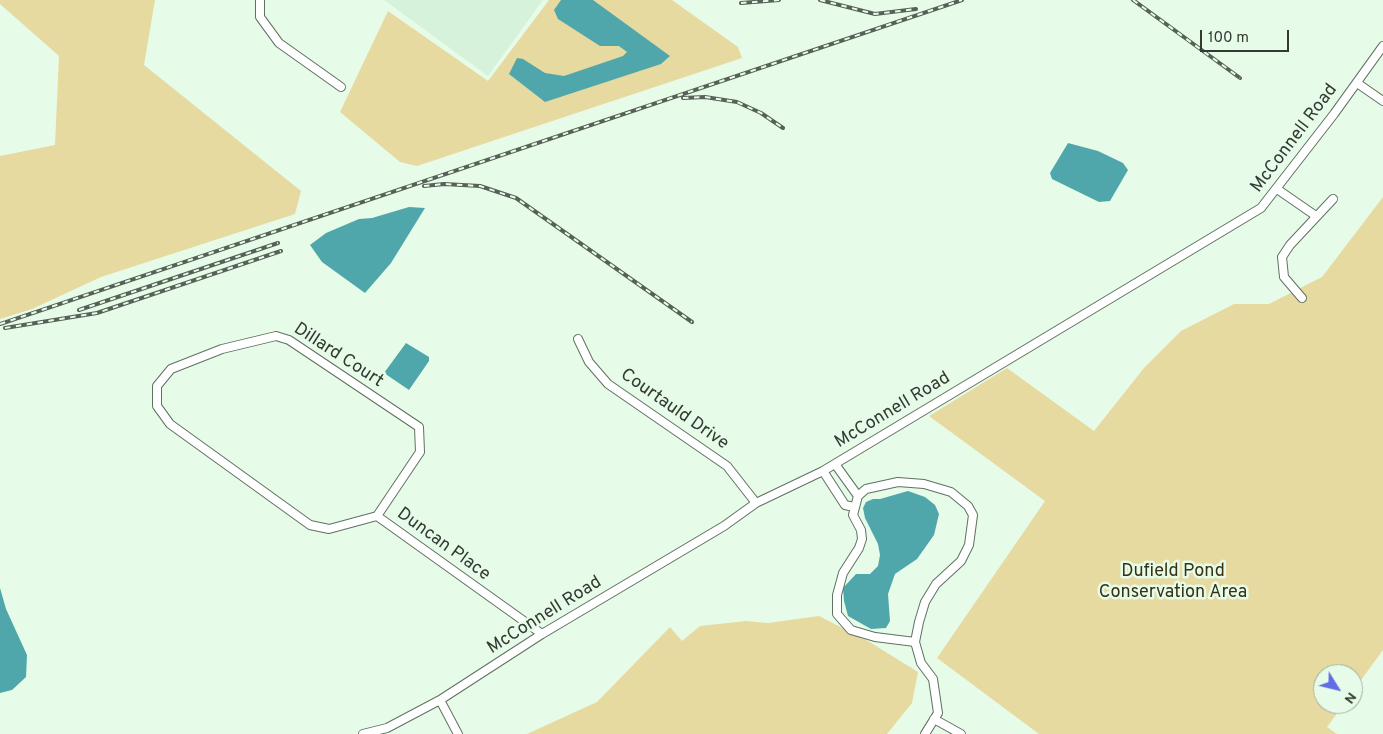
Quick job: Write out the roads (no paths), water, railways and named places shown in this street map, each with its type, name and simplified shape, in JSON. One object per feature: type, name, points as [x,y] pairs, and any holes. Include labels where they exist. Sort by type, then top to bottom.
[{"type":"street","points":[[260,0],[260,17],[280,43],[341,87]]},
{"type":"street","name":"McConnell Road","points":[[363,734],[387,728],[440,700],[542,634],[724,526],[756,504],[823,471],[1261,208],[1383,46]]},
{"type":"street","points":[[1357,83],[1383,101]]},
{"type":"street","points":[[1277,189],[1316,216]]},
{"type":"street","points":[[1302,298],[1284,277],[1282,257],[1316,216],[1333,199]]},
{"type":"street","name":"Dillard Court","points":[[170,424],[157,406],[156,392],[162,379],[171,369],[222,349],[276,336],[289,340],[418,427],[420,452],[377,516]]},
{"type":"street","name":"Courtauld Drive","points":[[578,339],[589,362],[608,384],[727,466],[756,504]]},
{"type":"street","name":"Duncan Place","points":[[170,424],[316,528],[329,529],[377,516],[542,634]]},
{"type":"street","points":[[834,464],[858,496]]},
{"type":"street","points":[[823,471],[845,505],[854,507]]},
{"type":"street","points":[[915,642],[884,639],[851,630],[837,614],[837,595],[843,573],[859,548],[862,539],[861,530],[853,516],[858,496],[866,489],[898,482],[924,484],[951,492],[968,506],[973,515],[969,545],[960,561],[936,584],[925,602],[915,642],[921,663],[933,679],[938,714],[925,734]]},
{"type":"street","points":[[440,700],[458,734]]},
{"type":"street","points":[[934,719],[961,734]]},
{"type":"water","points":[[561,0],[593,0],[670,56],[661,64],[545,102],[509,74],[517,58],[523,59],[545,73],[564,76],[623,56],[627,52],[619,46],[600,46],[558,19],[554,10]]},
{"type":"water","points":[[1068,143],[1098,151],[1123,163],[1128,170],[1110,201],[1099,202],[1052,179],[1050,173]]},
{"type":"water","points":[[409,207],[425,208],[391,263],[365,293],[322,262],[310,245],[326,233],[359,219],[372,218]]},
{"type":"water","points":[[406,343],[429,357],[429,361],[409,390],[384,373]]},
{"type":"water","points":[[908,491],[925,497],[935,505],[939,514],[934,535],[917,559],[895,574],[888,594],[890,621],[886,628],[871,629],[848,616],[843,588],[856,574],[870,574],[878,566],[880,555],[878,544],[865,518],[863,508],[866,502],[873,499],[880,499]]},
{"type":"water","points":[[0,588],[6,609],[27,655],[26,677],[12,690],[0,693]]},
{"type":"railway","points":[[741,3],[779,0]]},
{"type":"railway","points":[[820,0],[875,14],[916,9]]},
{"type":"railway","points":[[0,324],[962,0]]},
{"type":"railway","points":[[1133,0],[1240,78]]},
{"type":"railway","points":[[683,98],[705,97],[737,102],[761,113],[783,128]]},
{"type":"railway","points":[[424,186],[444,184],[480,186],[516,198],[692,322]]},
{"type":"railway","points":[[79,310],[278,243]]},
{"type":"railway","points":[[5,328],[97,313],[281,251]]},
{"type":"park label","name":"Dufield Pond Conservation Area","points":[[1173,582]]}]
